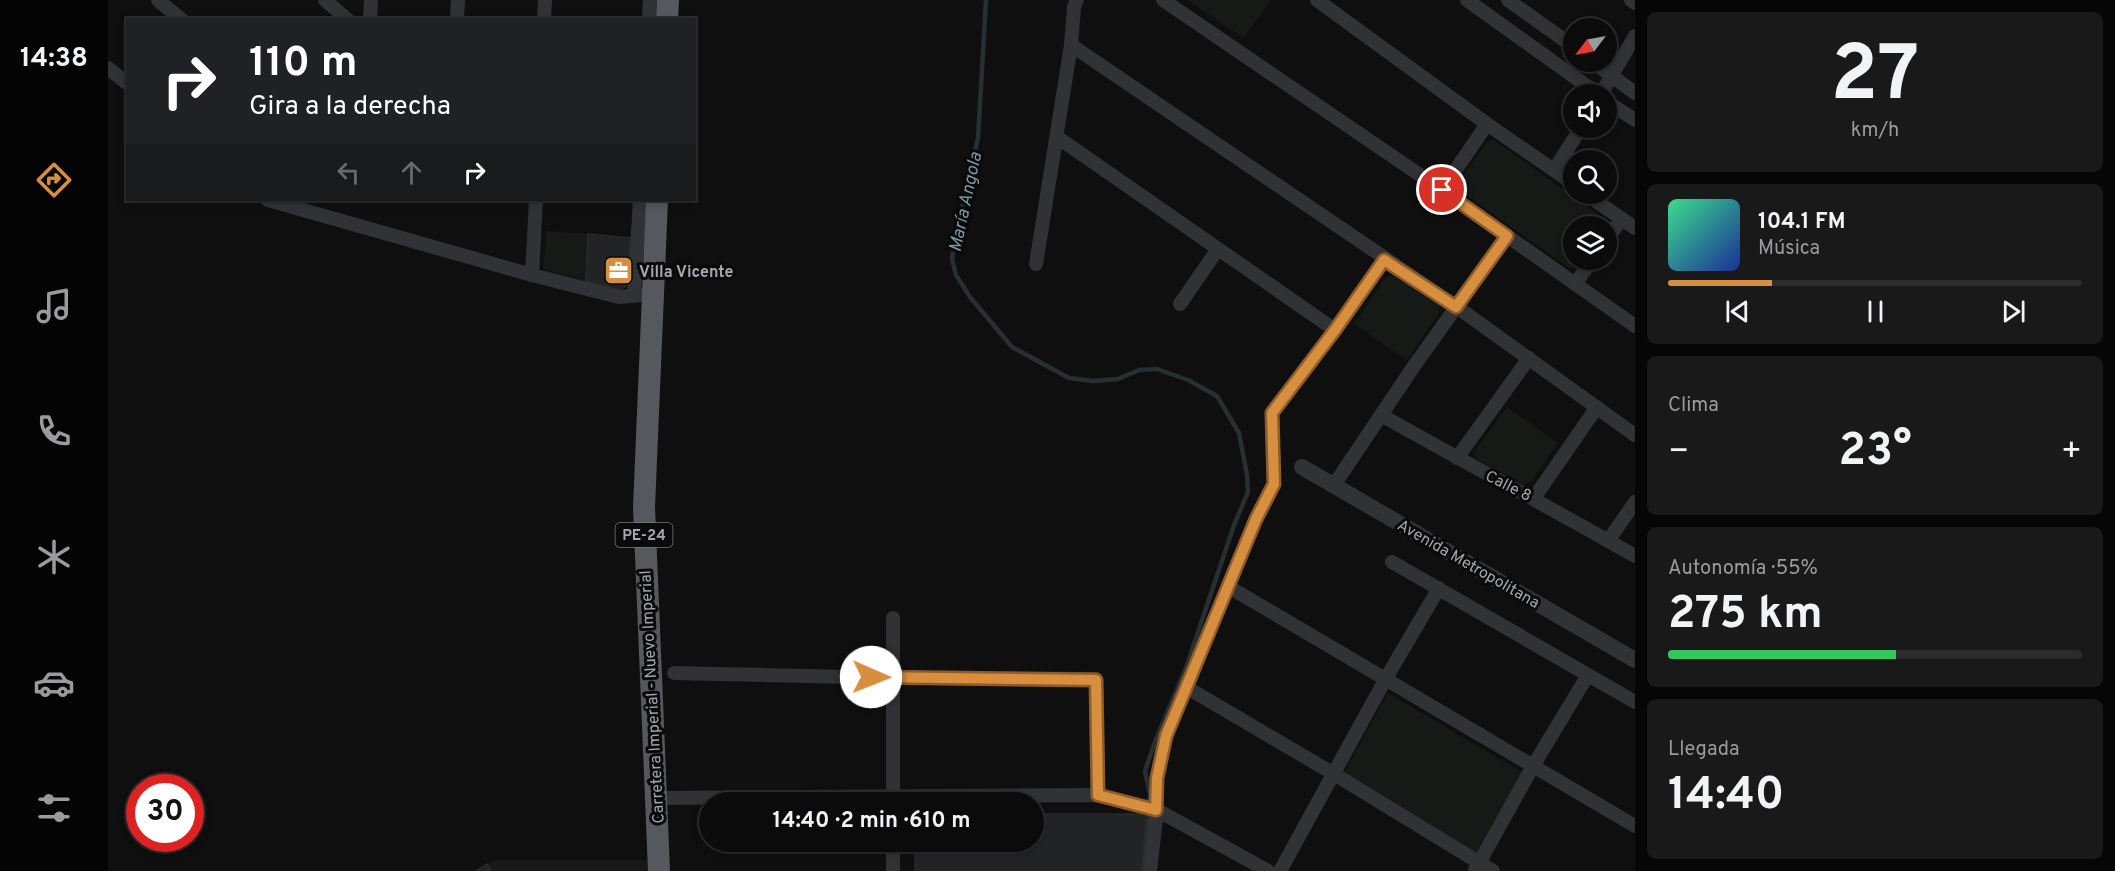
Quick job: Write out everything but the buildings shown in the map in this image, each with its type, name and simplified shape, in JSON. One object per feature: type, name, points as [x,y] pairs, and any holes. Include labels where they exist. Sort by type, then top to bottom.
[{"type":"highway","points":[[667,18],[668,0]]},
{"type":"highway","name":"Carretera Imperial - Nuevo Imperial","points":[[657,201],[644,295],[644,507],[659,871]]},
{"type":"street","points":[[158,0],[180,18]]},
{"type":"street","points":[[325,0],[346,18]]},
{"type":"street","points":[[370,18],[371,0]]},
{"type":"street","points":[[457,18],[458,0]]},
{"type":"street","points":[[544,18],[545,0]]},
{"type":"street","points":[[649,18],[650,0]]},
{"type":"street","points":[[1036,264],[1077,0]]},
{"type":"street","points":[[1162,0],[1442,190],[1635,326]]},
{"type":"street","points":[[1317,0],[1563,176]]},
{"type":"street","points":[[1467,0],[1586,84]]},
{"type":"street","points":[[1508,0],[1563,39]]},
{"type":"street","points":[[1631,0],[1635,3]]},
{"type":"street","points":[[1607,84],[1635,36]]},
{"type":"street","points":[[1071,45],[1456,307],[1635,435]]},
{"type":"street","points":[[108,68],[126,82]]},
{"type":"street","points":[[1607,72],[1635,93]]},
{"type":"street","points":[[108,81],[126,88]]},
{"type":"street","points":[[1617,108],[1635,120]]},
{"type":"street","points":[[1442,190],[1487,124]]},
{"type":"street","points":[[1057,137],[1335,330]]},
{"type":"street","points":[[1554,170],[1575,138]]},
{"type":"street","points":[[272,201],[532,275],[619,297],[644,295],[640,201]]},
{"type":"street","points":[[532,275],[536,201]]},
{"type":"street","points":[[1600,204],[1635,228]]},
{"type":"street","points":[[1617,226],[1622,219]]},
{"type":"street","points":[[1334,485],[1507,236]]},
{"type":"street","points":[[1180,304],[1218,249]]},
{"type":"street","points":[[1150,871],[1151,809],[1166,736],[1256,519],[1274,484],[1272,413],[1335,330],[1384,260]]},
{"type":"street","points":[[1575,284],[1585,270]]},
{"type":"street","points":[[1457,458],[1529,358]]},
{"type":"street","points":[[1534,498],[1597,407]]},
{"type":"street","name":"Calle 8","points":[[1381,415],[1635,556]]},
{"type":"street","name":"Avenida Metropolitana","points":[[1302,467],[1635,660]]},
{"type":"street","points":[[1608,541],[1635,502]]},
{"type":"street","points":[[1392,562],[1635,702]]},
{"type":"street","points":[[1229,587],[1635,826]]},
{"type":"street","points":[[1280,871],[1385,680],[1439,588]]},
{"type":"street","points":[[893,618],[893,792]]},
{"type":"street","points":[[674,673],[1096,680],[1098,795]]},
{"type":"street","points":[[1477,867],[1533,766],[1588,675]]},
{"type":"street","points":[[1186,687],[1334,774],[1477,867],[1493,871]]},
{"type":"street","points":[[1044,796],[1098,795],[1151,809],[1268,871]]},
{"type":"street","points":[[656,798],[699,798]]},
{"type":"street","points":[[893,852],[893,871]]},
{"type":"shaded area","points":[[1188,0],[1271,0],[1243,38]]},
{"type":"shaded area","points":[[1494,140],[1563,189],[1563,204],[1584,204],[1601,216],[1563,216],[1563,264],[1460,191],[1458,182],[1487,142]]},
{"type":"shaded area","points":[[546,231],[588,234],[586,281],[543,269]]},
{"type":"shaded area","points":[[1393,275],[1440,306],[1439,313],[1407,360],[1354,324],[1386,277]]},
{"type":"shaded area","points":[[1507,407],[1558,443],[1532,480],[1524,485],[1478,460],[1474,452]]},
{"type":"shaded area","points":[[1388,693],[1522,772],[1475,854],[1342,776]]},
{"type":"shaded area","points":[[494,860],[650,860],[651,871],[476,871]]},
{"type":"waterway","name":"María Angola","points":[[986,0],[978,138],[952,259],[956,275],[970,297],[1012,347],[1069,378],[1093,381],[1118,379],[1139,370],[1157,369],[1188,380],[1217,396],[1239,433],[1247,475],[1248,492],[1234,525],[1187,665],[1145,771],[1150,795],[1143,871]]},
{"type":"place","name":"Villa Vicente","points":[[618,271]]},
{"type":"route","points":[[871,677],[1096,680],[1098,795],[1156,810],[1157,778],[1166,736],[1256,519],[1274,484],[1272,413],[1335,330],[1384,260],[1456,307],[1507,236],[1442,190]]}]
